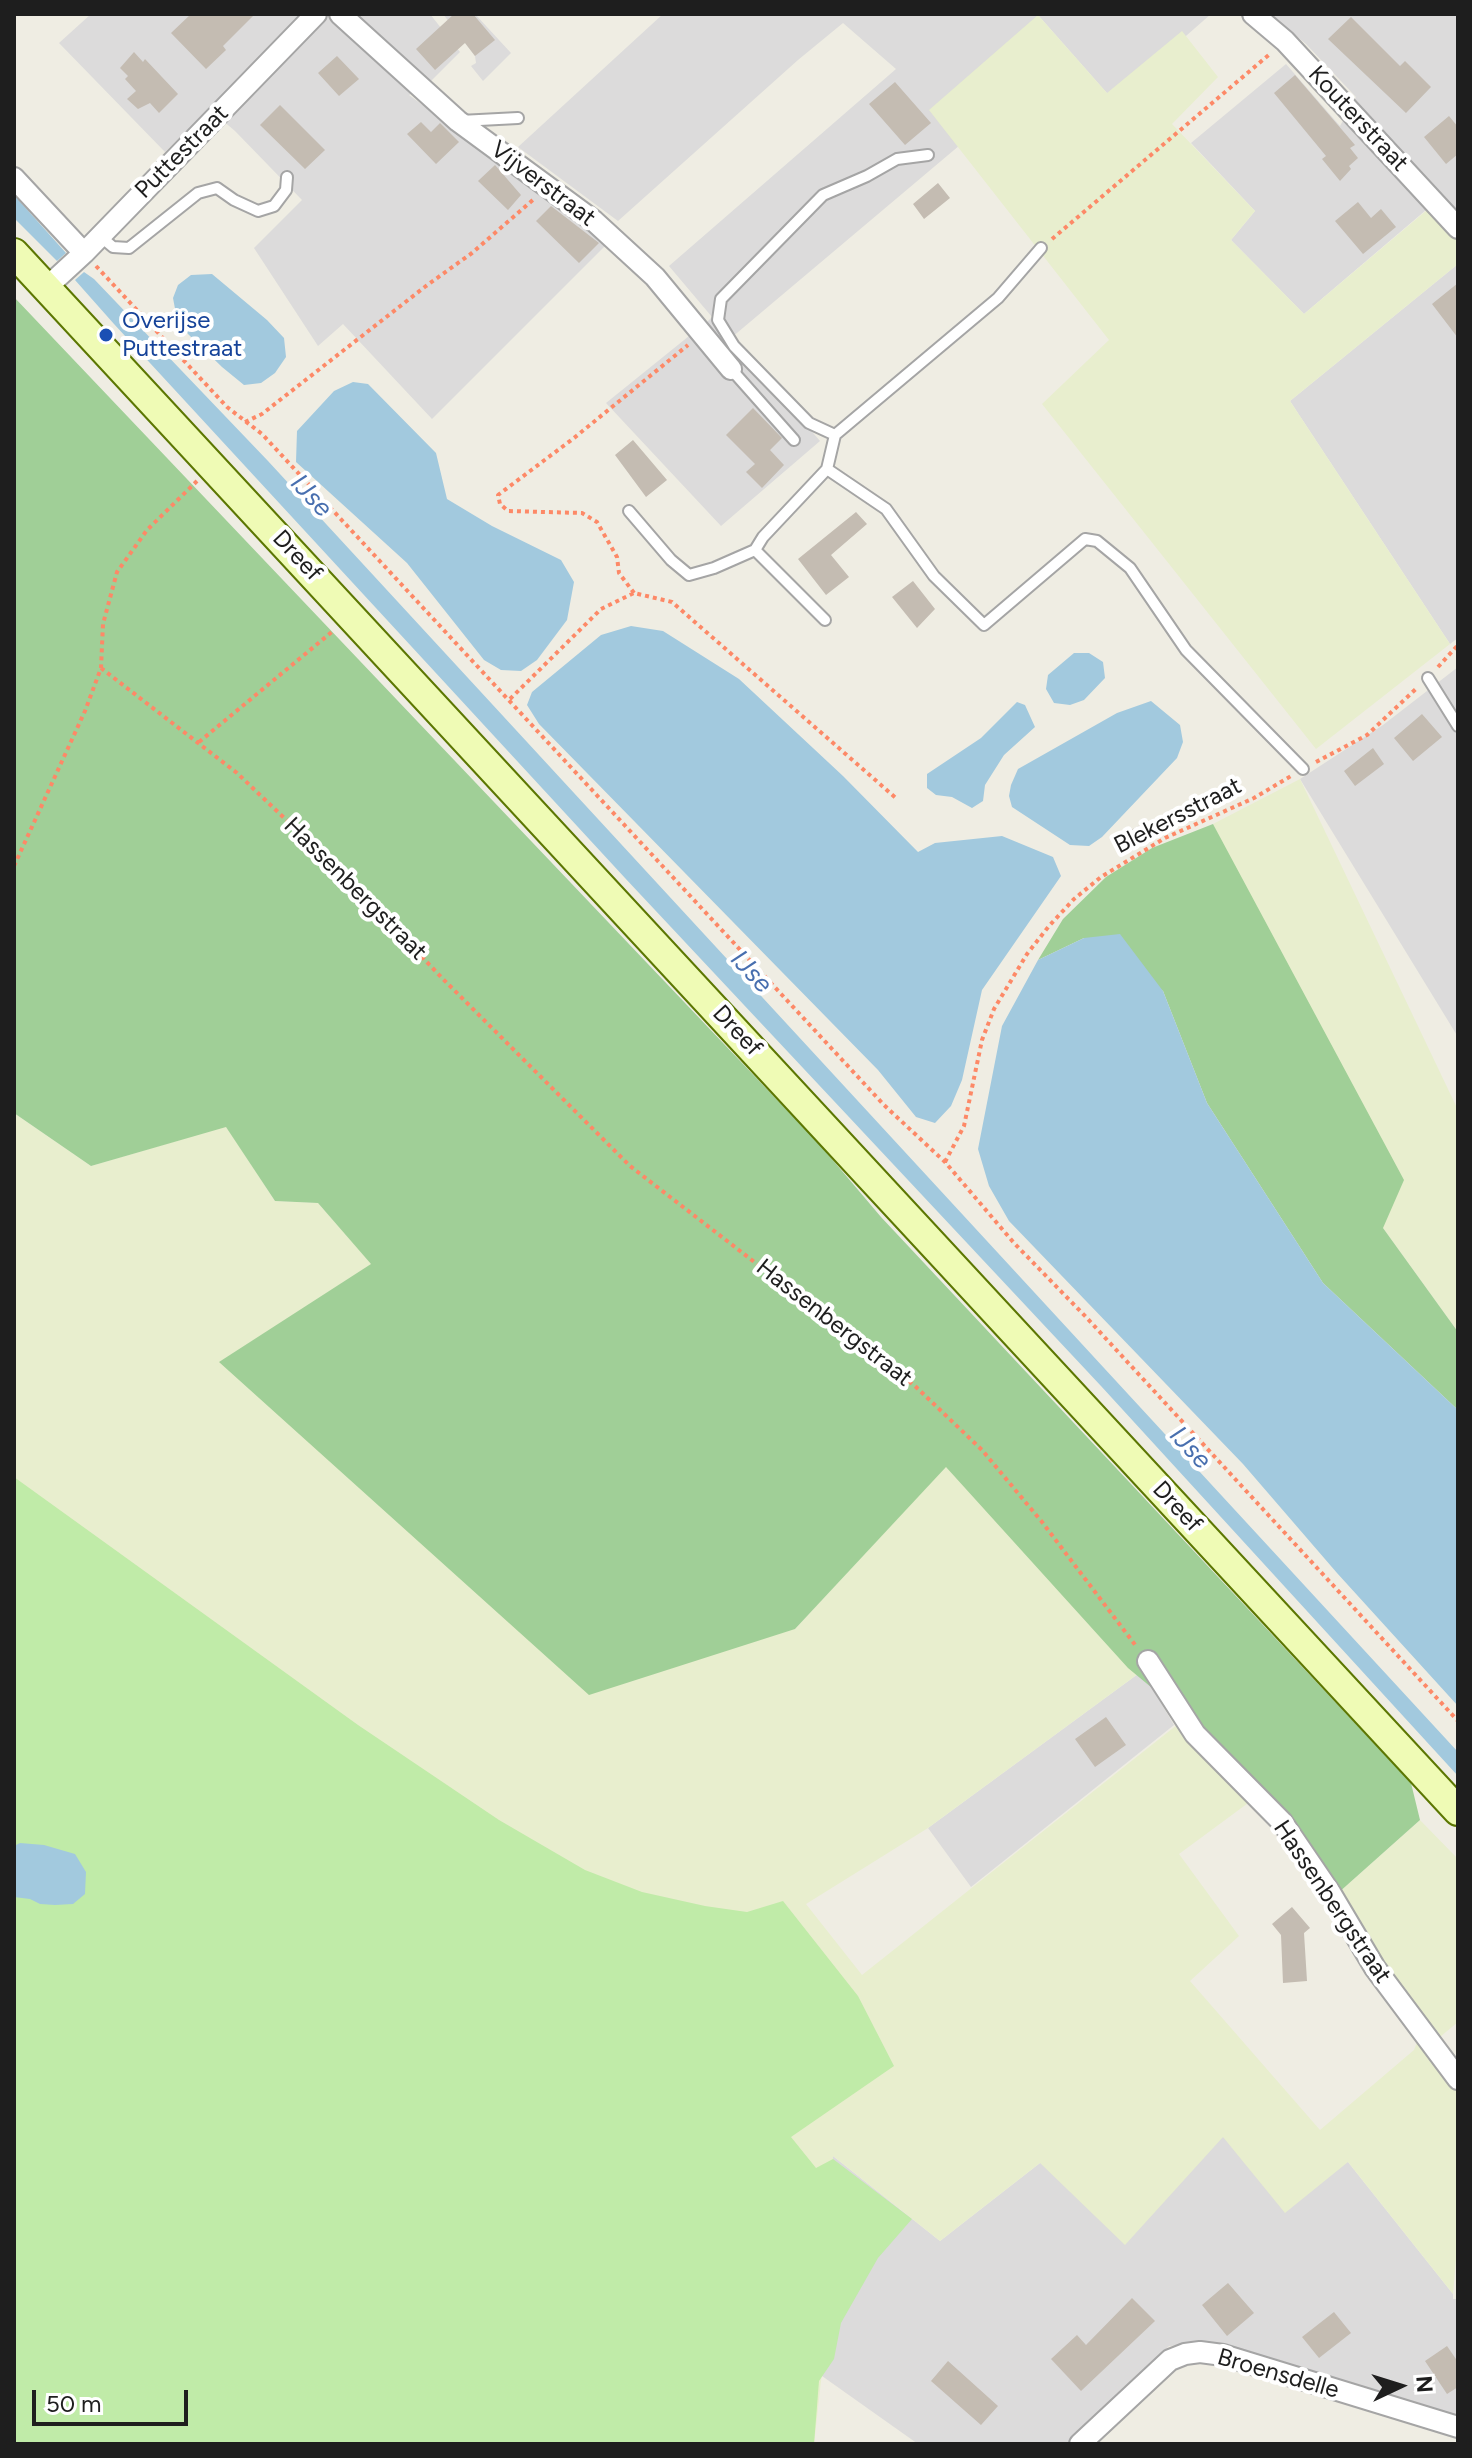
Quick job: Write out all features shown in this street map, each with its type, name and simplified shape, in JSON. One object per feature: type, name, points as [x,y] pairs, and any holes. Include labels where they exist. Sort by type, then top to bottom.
[{"type":"main road","name":"Dreef","points":[[14,253],[68,268],[213,466],[1458,1811]]},
{"type":"street","name":"Vijverstraat","points":[[340,14],[458,121],[594,221],[655,277],[731,369]]},
{"type":"street","name":"Kouterstraat","points":[[1253,14],[1285,41],[1458,228]]},
{"type":"street","name":"Puttestraat","points":[[68,268],[307,18]]},
{"type":"street","name":"Dreef","points":[[14,178],[68,268]]},
{"type":"street","name":"Hassenbergstraat","points":[[1148,1661],[1195,1734],[1282,1822],[1331,1894],[1375,1968],[1458,2079]]},
{"type":"street","name":"Broensdelle","points":[[1080,2444],[1170,2360],[1200,2352],[1223,2355],[1458,2427]]},
{"type":"lane","points":[[458,121],[518,118]]},
{"type":"lane","points":[[835,435],[809,423],[734,346],[718,320],[721,299],[823,195],[897,159],[928,155]]},
{"type":"lane","points":[[100,236],[113,247],[129,248],[198,193],[217,188],[258,211],[274,206],[286,190],[287,177]]},
{"type":"lane","points":[[629,511],[671,560],[689,575],[755,550],[763,537],[827,469],[835,435],[998,298],[1041,248]]},
{"type":"lane","points":[[731,369],[794,440]]},
{"type":"lane","points":[[827,469],[886,509],[934,576],[984,625],[1085,539],[1097,541],[1130,568],[1186,650],[1303,769]]},
{"type":"lane","points":[[755,550],[825,620]]},
{"type":"lane","points":[[1428,678],[1458,726]]},
{"type":"path","points":[[1041,248],[1285,41]]},
{"type":"path","points":[[245,422],[262,414],[472,253],[548,187]]},
{"type":"path","points":[[68,268],[262,434],[884,1105],[945,1162],[1014,1243],[1458,1721]]},
{"type":"path","points":[[634,593],[619,573],[617,557],[597,522],[582,513],[508,511],[500,504],[498,495],[670,363],[701,333]]},
{"type":"path","points":[[14,866],[85,711],[101,668],[103,624],[117,572],[147,530],[213,466]]},
{"type":"path","points":[[510,699],[601,609],[634,593],[672,602],[897,799]]},
{"type":"path","points":[[199,742],[352,615]]},
{"type":"path","name":"Blekersstraat","points":[[945,1162],[964,1126],[982,1040],[994,1009],[1027,954],[1074,899],[1101,877],[1165,838],[1254,798],[1367,735],[1458,645]]},
{"type":"path","name":"Hassenbergstraat","points":[[101,668],[237,773],[345,876],[630,1166],[915,1386],[982,1450],[1042,1522],[1148,1661]]},
{"type":"shaded area","points":[[91,14],[430,14],[460,52],[428,84],[409,95],[609,242],[432,419],[343,324],[318,346],[254,248],[302,200],[235,131],[209,109],[165,152],[59,43]]},
{"type":"shaded area","points":[[443,14],[475,14],[511,53],[483,81],[471,66],[476,63],[475,56]]},
{"type":"shaded area","points":[[663,14],[1211,14],[1113,100],[1038,15],[960,145],[731,338],[820,441],[721,526],[606,403],[694,332],[710,328],[706,323],[712,317],[669,266],[896,69],[843,23],[618,221],[518,147]]},
{"type":"shaded area","points":[[1270,14],[1458,14],[1458,242],[1426,210],[1304,314],[1231,240],[1255,211],[1191,143],[1286,64],[1340,126],[1356,97],[1306,44]]},
{"type":"shaded area","points":[[1458,264],[1458,638],[1450,644],[1290,401]]},
{"type":"shaded area","points":[[1458,667],[1458,1037],[1300,779],[1383,725]]},
{"type":"shaded area","points":[[1142,1671],[1174,1725],[971,1887],[928,1828]]},
{"type":"shaded area","points":[[1223,2137],[1348,2162],[1453,2294],[1453,2299],[1458,2299],[1458,2415],[1439,2416],[1208,2344],[1169,2346],[1067,2444],[918,2444],[822,2376],[829,2310],[833,2156],[940,2241],[1040,2163]]},
{"type":"green space","points":[[1038,15],[1107,93],[1182,31],[1218,77],[1172,124],[1255,211],[1231,240],[1304,314],[1427,210],[1458,242],[1458,264],[1290,401],[1450,644],[1316,749],[1042,404],[1109,340],[929,110]]},
{"type":"green space","points":[[14,297],[820,1145],[881,1217],[1411,1783],[1420,1820],[1337,1894],[1187,1717],[1128,1668],[946,1467],[795,1629],[589,1695],[219,1362],[371,1264],[318,1203],[275,1201],[226,1127],[91,1166],[14,1113]]},
{"type":"green space","points":[[1300,779],[1458,1110],[1458,1332],[1383,1228],[1213,824]]},
{"type":"green space","points":[[1213,824],[1404,1180],[1383,1228],[1458,1332],[1458,1410],[1323,1283],[1207,1103],[1163,991],[1084,938],[1038,960],[1063,919],[1106,877],[1152,848]]},
{"type":"green space","points":[[14,1113],[91,1166],[226,1126],[275,1201],[318,1203],[372,1264],[220,1362],[795,1629],[946,1466],[1142,1671],[928,1828],[806,1904],[862,1975],[1187,1717],[1259,1795],[1179,1854],[1239,1936],[1190,1981],[1320,2130],[1414,2050],[1422,2030],[1337,1894],[1420,1820],[1458,1859],[1458,2022],[1423,2051],[1458,2092],[1458,2236],[1453,2294],[1348,2162],[1285,2213],[1223,2137],[1125,2245],[1040,2163],[940,2241],[833,2156],[829,2310],[814,2444],[14,2444]]},
{"type":"green space","points":[[14,1477],[358,1725],[499,1820],[585,1870],[642,1892],[705,1906],[747,1912],[783,1901],[858,1996],[894,2066],[791,2137],[816,2168],[833,2159],[912,2219],[878,2258],[841,2323],[834,2359],[819,2381],[814,2444],[14,2444]]},
{"type":"water","points":[[14,195],[66,253],[57,261],[14,218]]},
{"type":"water","points":[[84,272],[268,461],[1458,1752],[1458,1776],[1101,1386],[625,878],[114,324],[75,280]]},
{"type":"water","points":[[212,274],[284,338],[286,357],[275,373],[261,383],[244,385],[188,334],[176,314],[173,298],[178,285],[191,275]]},
{"type":"water","points":[[353,382],[368,384],[436,453],[447,499],[492,526],[561,560],[574,582],[567,620],[537,660],[521,671],[501,670],[484,660],[407,563],[296,462],[297,431],[334,391]]},
{"type":"water","points":[[631,626],[663,631],[739,679],[843,776],[918,852],[935,843],[1002,836],[1053,857],[1061,876],[982,990],[962,1080],[951,1106],[935,1123],[916,1117],[878,1070],[539,724],[527,705],[532,692],[601,635]]},
{"type":"water","points":[[1074,653],[1089,653],[1103,662],[1105,678],[1084,700],[1070,705],[1054,703],[1046,689],[1048,675]]},
{"type":"water","points":[[1151,701],[1180,725],[1183,742],[1177,758],[1102,837],[1089,846],[1070,845],[1012,807],[1009,796],[1018,769],[1117,713]]},
{"type":"water","points":[[1017,702],[1025,705],[1035,727],[1004,755],[985,785],[983,801],[972,808],[952,797],[936,795],[927,788],[927,774],[981,738]]},
{"type":"water","points":[[1120,934],[1163,991],[1207,1103],[1323,1283],[1458,1410],[1458,1706],[1243,1464],[1009,1221],[989,1186],[978,1149],[1002,1026],[1038,960],[1084,938]]},
{"type":"water","points":[[20,1843],[44,1845],[75,1854],[86,1872],[85,1894],[73,1904],[55,1905],[14,1897],[14,1846]]},
{"type":"building","points":[[191,14],[255,14],[223,46],[226,50],[206,69],[171,33]]},
{"type":"building","points":[[454,14],[473,14],[495,40],[475,56],[465,43],[435,70],[416,49]]},
{"type":"building","points":[[1351,17],[1400,66],[1405,61],[1431,87],[1406,113],[1328,39]]},
{"type":"building","points":[[134,52],[143,62],[145,59],[178,94],[159,113],[150,103],[138,109],[127,99],[136,91],[120,68]]},
{"type":"building","points":[[337,56],[359,79],[339,96],[318,73]]},
{"type":"building","points":[[1295,75],[1355,145],[1350,148],[1358,158],[1340,181],[1322,159],[1326,156],[1274,93]]},
{"type":"building","points":[[895,82],[931,123],[905,145],[869,104]]},
{"type":"building","points":[[280,105],[325,150],[305,169],[260,125]]},
{"type":"building","points":[[1449,116],[1458,127],[1458,154],[1446,164],[1424,137]]},
{"type":"building","points":[[421,122],[431,132],[440,123],[459,142],[436,164],[407,134]]},
{"type":"building","points":[[495,165],[521,195],[508,210],[478,181]]},
{"type":"building","points":[[938,183],[950,198],[924,219],[913,204]]},
{"type":"building","points":[[1358,202],[1371,218],[1381,209],[1396,227],[1363,254],[1335,221]]},
{"type":"building","points":[[551,206],[599,243],[579,263],[536,221]]},
{"type":"building","points":[[1458,283],[1458,338],[1432,304]]},
{"type":"building","points":[[753,408],[782,438],[770,450],[784,465],[762,488],[746,472],[755,464],[726,435]]},
{"type":"building","points":[[633,440],[667,480],[646,497],[615,455]]},
{"type":"building","points":[[856,512],[867,524],[831,555],[849,577],[826,595],[798,559]]},
{"type":"building","points":[[913,581],[935,609],[917,628],[892,597]]},
{"type":"building","points":[[1422,714],[1442,737],[1413,761],[1394,738]]},
{"type":"building","points":[[1373,748],[1384,764],[1355,786],[1344,771]]},
{"type":"building","points":[[1142,824],[1150,839],[1126,852],[1118,837]]},
{"type":"building","points":[[1106,1717],[1126,1745],[1095,1767],[1075,1739]]},
{"type":"building","points":[[1292,1907],[1310,1928],[1304,1933],[1307,1981],[1283,1983],[1281,1935],[1272,1924]]},
{"type":"building","points":[[1228,2283],[1254,2313],[1227,2336],[1202,2305]]},
{"type":"building","points":[[1132,2298],[1155,2321],[1081,2391],[1051,2359],[1077,2335],[1086,2345]]},
{"type":"building","points":[[1334,2312],[1351,2333],[1319,2358],[1302,2337]]},
{"type":"building","points":[[1447,2346],[1458,2362],[1458,2387],[1447,2394],[1425,2361]]},
{"type":"building","points":[[948,2361],[998,2406],[981,2425],[931,2381]]},
{"type":"place","name":"Overijse Puttestraat","points":[[106,335]]},
{"type":"water label","name":"IJse","points":[[311,496]]},
{"type":"water label","name":"IJse","points":[[751,972]]},
{"type":"water label","name":"IJse","points":[[1190,1448]]}]
